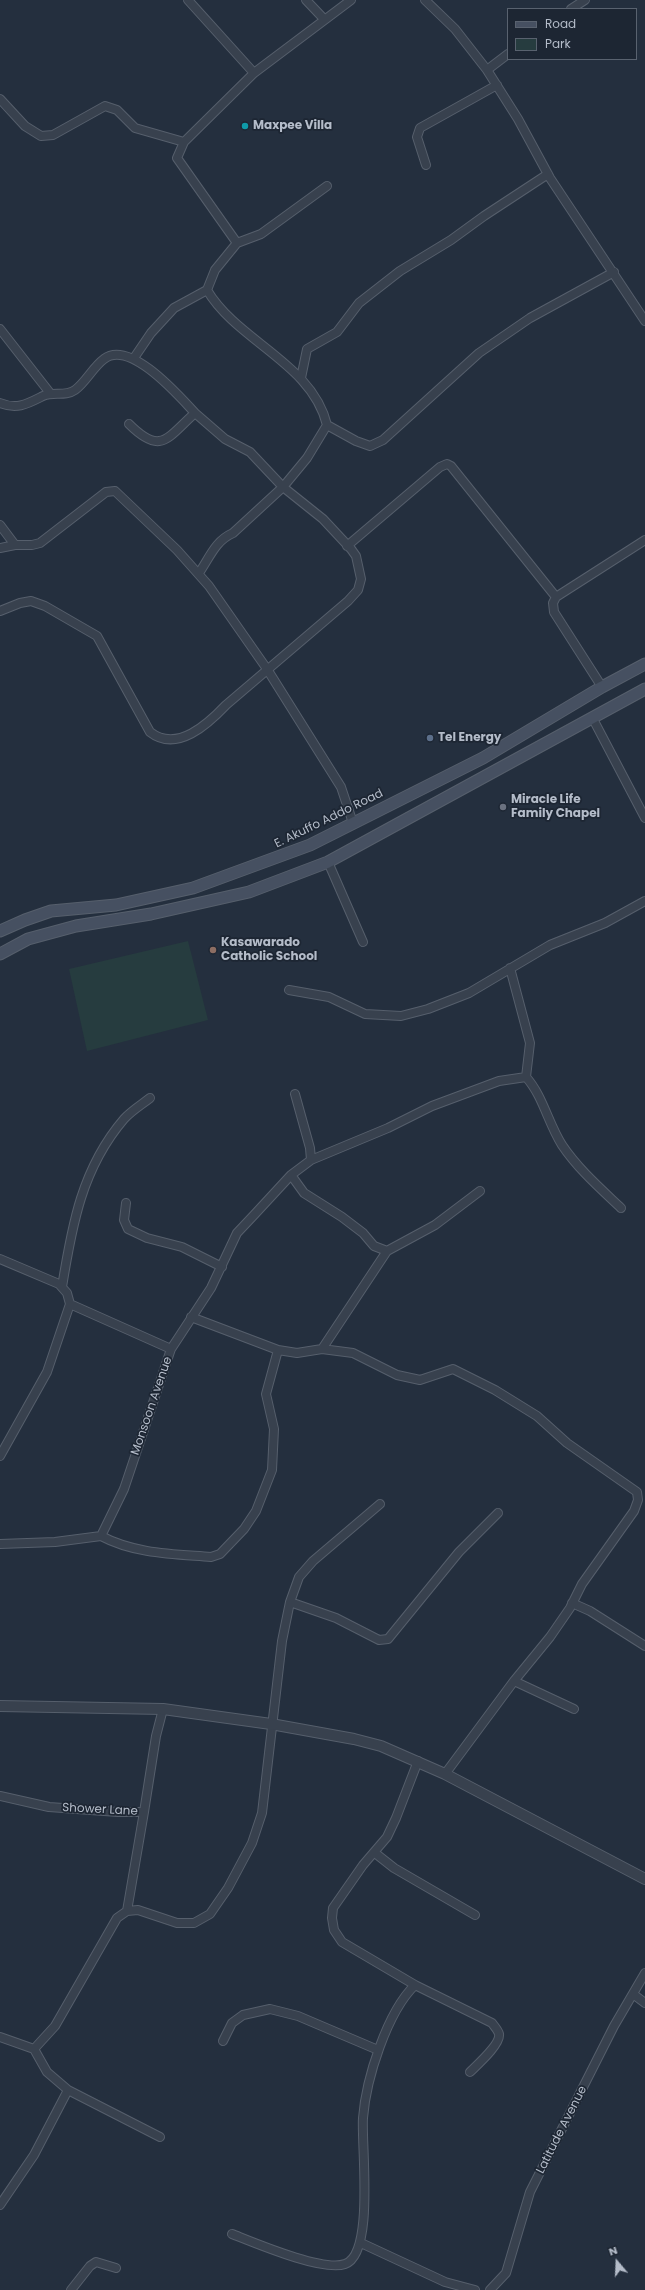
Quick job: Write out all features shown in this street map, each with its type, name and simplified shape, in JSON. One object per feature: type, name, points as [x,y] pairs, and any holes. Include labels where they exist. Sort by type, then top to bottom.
[{"type":"main road","name":"E. Akuffo Addo Road","points":[[0,931],[51,911],[116,905],[193,888],[310,845],[483,758],[602,687],[645,664]]},
{"type":"main road","points":[[0,954],[28,939],[76,926],[151,914],[249,892],[328,862],[593,720],[645,689]]},
{"type":"street","points":[[188,0],[254,73]]},
{"type":"street","points":[[306,0],[324,19]]},
{"type":"street","points":[[237,242],[177,158],[184,142],[254,73],[351,0]]},
{"type":"street","points":[[425,0],[455,28],[487,70],[548,174],[645,321]]},
{"type":"street","points":[[572,8],[584,0]]},
{"type":"street","points":[[487,70],[507,55]]},
{"type":"street","points":[[426,165],[417,137],[420,128],[496,85]]},
{"type":"street","points":[[0,99],[25,126],[41,136],[53,135],[105,106],[118,110],[135,128],[184,142]]},
{"type":"street","points":[[301,378],[307,349],[338,332],[359,303],[400,271],[451,240],[484,216],[548,174]]},
{"type":"street","points":[[134,358],[151,333],[174,308],[207,290],[215,270],[237,242],[261,234],[327,186]]},
{"type":"street","points":[[207,290],[216,306],[234,324],[301,378],[323,408],[328,425],[356,441],[370,446],[383,440],[479,353],[530,318],[614,272]]},
{"type":"street","points":[[1,332],[50,393]]},
{"type":"street","points":[[0,403],[16,408],[50,393],[65,395],[74,390],[105,358],[114,355],[134,358],[172,388],[195,413],[225,439],[250,452],[283,487],[323,519],[356,556],[360,568],[361,579],[358,590],[348,601],[267,669],[209,723],[194,732],[175,740],[164,739],[150,732],[97,636],[45,606],[31,601],[20,602],[0,611]]},
{"type":"street","points":[[129,424],[146,440],[159,442],[166,439],[195,413]]},
{"type":"street","points":[[199,573],[216,544],[224,537],[234,534],[283,487],[307,458],[328,425]]},
{"type":"street","points":[[347,546],[440,466],[447,464],[451,466],[556,597]]},
{"type":"street","points":[[0,548],[40,543],[106,492],[115,491],[199,573],[267,669],[342,787],[353,823]]},
{"type":"street","points":[[0,525],[15,545]]},
{"type":"street","points":[[602,687],[554,612],[553,603],[556,597],[645,540]]},
{"type":"street","points":[[593,720],[645,818]]},
{"type":"street","points":[[328,862],[363,942]]},
{"type":"street","points":[[289,990],[329,997],[365,1014],[400,1016],[428,1009],[469,993],[550,945],[605,923],[645,901]]},
{"type":"street","points":[[510,968],[530,1043],[526,1077],[535,1087],[549,1121],[562,1146],[594,1182],[622,1208]]},
{"type":"street","points":[[171,1349],[211,1288],[237,1233],[291,1175],[311,1160],[388,1128],[432,1106],[499,1081],[526,1077]]},
{"type":"street","points":[[296,1094],[310,1148],[311,1160]]},
{"type":"street","points":[[62,1286],[81,1193],[96,1161],[124,1119],[150,1098]]},
{"type":"street","points":[[291,1175],[304,1193],[342,1217],[363,1233],[374,1246],[387,1251]]},
{"type":"street","points":[[322,1350],[387,1251],[435,1225],[480,1191]]},
{"type":"street","points":[[126,1203],[124,1220],[128,1229],[147,1238],[182,1247],[222,1267]]},
{"type":"street","points":[[0,1259],[62,1286],[67,1293],[70,1304],[46,1372],[0,1456]]},
{"type":"street","name":"Monsoon Avenue","points":[[70,1304],[171,1349],[124,1489],[101,1536]]},
{"type":"street","points":[[191,1317],[278,1350],[297,1353],[322,1350],[353,1353],[397,1375],[420,1380],[453,1369],[537,1416],[567,1443],[637,1492],[638,1500],[634,1512],[582,1584],[572,1603],[550,1637],[514,1681],[445,1774]]},
{"type":"street","points":[[0,1544],[55,1542],[101,1536],[114,1543],[144,1551],[211,1557],[220,1554],[244,1529],[256,1511],[272,1470],[274,1429],[266,1394],[278,1350]]},
{"type":"street","points":[[34,2049],[55,2026],[108,1930],[117,1918],[127,1911],[138,1910],[177,1923],[194,1923],[210,1914],[228,1888],[245,1856],[262,1813],[271,1724],[282,1641],[290,1602],[299,1577],[313,1561],[380,1504]]},
{"type":"street","points":[[290,1602],[336,1618],[379,1640],[388,1639],[459,1552],[498,1513]]},
{"type":"street","points":[[572,1603],[590,1611],[645,1646]]},
{"type":"street","points":[[514,1681],[574,1709]]},
{"type":"street","points":[[0,1706],[163,1709],[271,1724],[354,1739],[381,1746],[445,1774],[645,1879]]},
{"type":"street","name":"Shower Lane","points":[[0,1796],[49,1807],[118,1812],[144,1812],[156,1736],[163,1709]]},
{"type":"street","points":[[418,1761],[387,1837],[375,1853],[362,1865],[333,1908],[332,1918],[334,1930],[342,1942],[415,1985],[492,2023],[499,2035],[497,2043],[470,2072]]},
{"type":"street","points":[[127,1911],[144,1812]]},
{"type":"street","points":[[375,1853],[394,1868],[475,1915]]},
{"type":"street","name":"Latitude Avenue","points":[[490,2290],[506,2273],[530,2192],[614,2026],[645,1974]]},
{"type":"street","points":[[232,2234],[269,2249],[324,2264],[345,2264],[352,2260],[361,2243],[364,2175],[363,2118],[378,2050],[403,1997],[415,1985]]},
{"type":"street","points":[[633,1994],[645,2003]]},
{"type":"street","points":[[223,2041],[232,2023],[243,2015],[270,2009],[298,2016],[378,2050]]},
{"type":"street","points":[[0,2037],[34,2049],[47,2072],[68,2090],[160,2137]]},
{"type":"street","points":[[0,2205],[34,2155],[68,2090]]},
{"type":"street","points":[[361,2243],[445,2282],[476,2290]]},
{"type":"street","points":[[71,2290],[90,2266],[96,2262],[116,2268]]},
{"type":"green space","points":[[188,941],[208,1020],[87,1051],[69,969]]},
{"type":"place","name":"Maxpee Villa","points":[[245,126]]},
{"type":"place","name":"Tel Energy","points":[[430,738]]},
{"type":"place","name":"Miracle Life Family Chapel","points":[[503,807]]},
{"type":"place","name":"Kasawarado Catholic School","points":[[213,950]]}]
